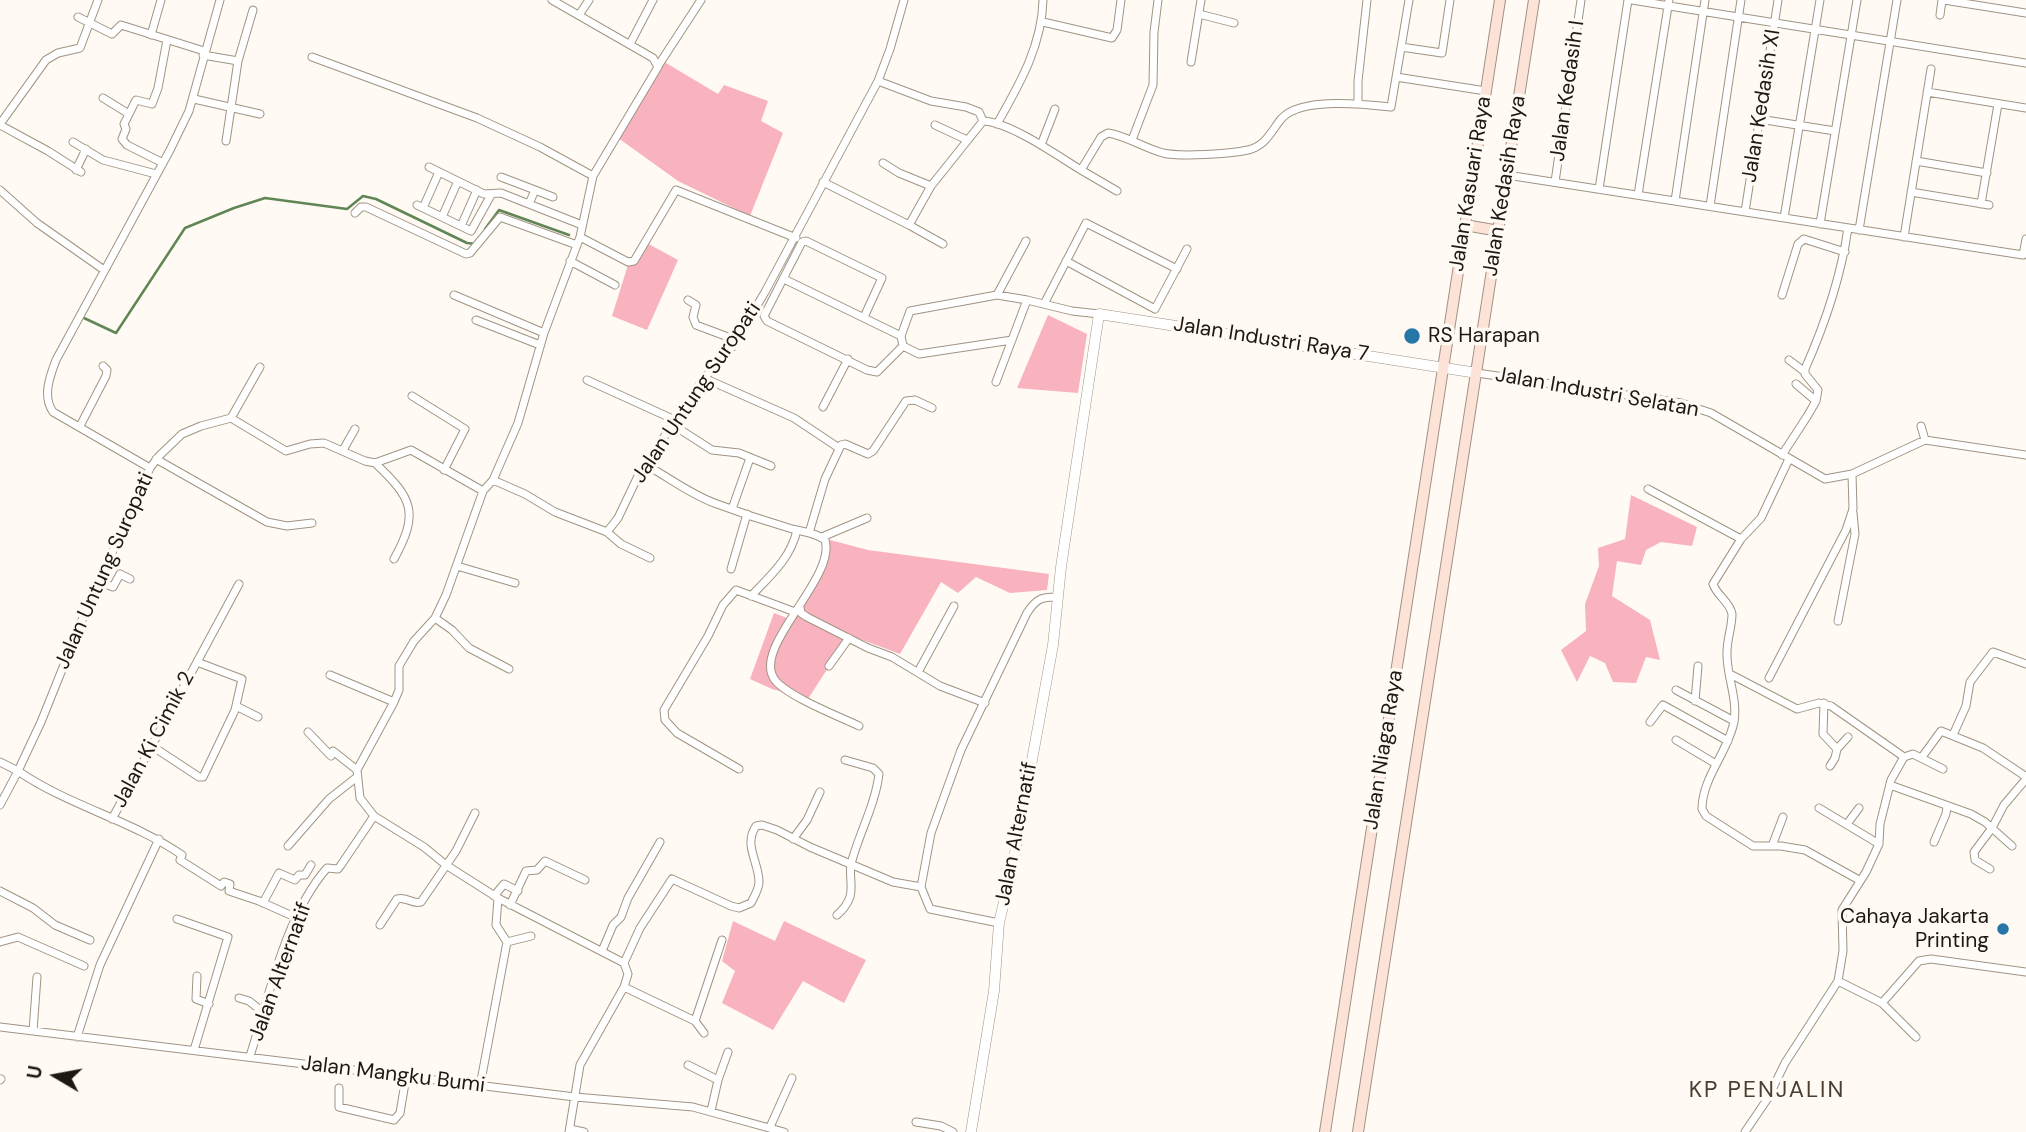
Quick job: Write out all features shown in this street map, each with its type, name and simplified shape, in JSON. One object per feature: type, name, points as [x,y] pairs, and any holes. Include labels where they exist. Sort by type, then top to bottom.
[{"type":"main road","name":"Jalan Kasuari Raya","points":[[1442,368],[1500,0]]},
{"type":"main road","name":"Jalan Kedasih Raya","points":[[1477,373],[1534,0]]},
{"type":"main road","points":[[1465,225],[1499,231]]},
{"type":"main road","name":"Jalan Niaga Raya","points":[[1325,1132],[1442,368]]},
{"type":"main road","name":"Jalan Niaga Raya","points":[[1358,1132],[1477,373]]},
{"type":"street","points":[[86,149],[79,171],[0,125],[46,60],[79,49],[91,24],[98,0]]},
{"type":"street","points":[[151,35],[161,0]]},
{"type":"street","points":[[150,468],[50,409],[47,400],[50,379],[56,360],[163,163],[194,99],[220,0]]},
{"type":"street","points":[[552,0],[630,44],[655,60],[658,67]]},
{"type":"street","points":[[579,15],[589,0]]},
{"type":"street","points":[[630,44],[653,0]]},
{"type":"street","points":[[288,846],[329,799],[357,774],[394,702],[399,690],[398,669],[401,662],[414,641],[435,618],[457,566],[483,491],[493,480],[518,424],[544,333],[579,241],[593,176],[701,0]]},
{"type":"street","name":"Jalan Untung Suropati","points":[[607,532],[618,518],[646,465],[704,378],[736,341],[796,238],[878,81],[904,0]]},
{"type":"street","points":[[997,124],[1031,59],[1042,22],[1043,0]]},
{"type":"street","points":[[1042,22],[1112,38],[1121,0]]},
{"type":"street","points":[[1132,140],[1153,85],[1154,32],[1158,0]]},
{"type":"street","points":[[1191,62],[1201,0]]},
{"type":"street","points":[[1358,103],[1367,0]]},
{"type":"street","points":[[1081,170],[1104,134],[1132,140],[1147,148],[1172,155],[1242,151],[1259,146],[1267,140],[1283,118],[1291,112],[1314,106],[1358,103],[1391,107],[1409,0]]},
{"type":"street","points":[[1401,47],[1442,53],[1450,0]]},
{"type":"street","name":"Jalan Kedasih I","points":[[1555,182],[1581,0]]},
{"type":"street","points":[[1599,189],[1630,0],[1668,3],[1774,23],[2026,63]]},
{"type":"street","points":[[1675,201],[1705,0]]},
{"type":"street","points":[[1710,206],[1741,0]]},
{"type":"street","name":"Jalan Kedasih XI","points":[[1745,212],[1778,0]]},
{"type":"street","points":[[1784,218],[1820,0]]},
{"type":"street","points":[[1820,224],[1857,0]]},
{"type":"street","points":[[1860,230],[1897,0]]},
{"type":"street","points":[[1940,15],[1943,0],[2026,13]]},
{"type":"street","points":[[2006,10],[2009,0]]},
{"type":"street","points":[[1638,195],[1668,3]]},
{"type":"street","points":[[226,141],[238,61],[253,10]]},
{"type":"street","points":[[1199,14],[1234,23]]},
{"type":"street","points":[[78,17],[112,34],[121,25],[204,53],[238,61]]},
{"type":"street","points":[[163,163],[123,142],[126,129],[124,124],[137,99],[152,104],[158,88],[167,40]]},
{"type":"street","points":[[312,57],[477,118],[540,147],[593,176]]},
{"type":"street","points":[[1904,237],[1931,69]]},
{"type":"street","points":[[1396,76],[1486,91]]},
{"type":"street","points":[[878,81],[931,101],[966,107],[979,112],[983,121]]},
{"type":"street","points":[[1927,92],[2026,108]]},
{"type":"street","points":[[103,98],[130,114]]},
{"type":"street","points":[[194,99],[260,114]]},
{"type":"street","points":[[1911,192],[1985,204],[1998,104]]},
{"type":"street","points":[[1041,145],[1055,109]]},
{"type":"street","points":[[1759,119],[1835,131]]},
{"type":"street","points":[[983,121],[997,124],[1041,145],[1118,191]]},
{"type":"street","points":[[909,225],[931,186],[983,121]]},
{"type":"street","points":[[935,125],[967,140]]},
{"type":"street","points":[[74,142],[103,160],[156,174]]},
{"type":"street","points":[[1916,161],[1987,173]]},
{"type":"street","points":[[883,163],[899,173],[931,186]]},
{"type":"street","points":[[429,167],[477,190],[491,195],[501,193],[582,225]]},
{"type":"street","points":[[439,172],[420,206],[475,233],[491,195]]},
{"type":"street","points":[[1507,175],[2023,256],[2026,239]]},
{"type":"street","points":[[501,177],[553,197]]},
{"type":"street","points":[[442,217],[458,181]]},
{"type":"street","points":[[823,182],[943,244]]},
{"type":"street","points":[[0,190],[37,223],[104,270]]},
{"type":"street","points":[[461,226],[477,190]]},
{"type":"street","points":[[529,204],[535,190]]},
{"type":"street","points":[[355,213],[361,207],[366,207],[466,254],[470,253],[499,217],[579,241],[628,262],[634,261],[674,191],[678,190],[796,238]]},
{"type":"street","points":[[1044,304],[1086,223],[1177,269]]},
{"type":"street","points":[[1805,372],[1840,277],[1848,228]]},
{"type":"street","points":[[1782,295],[1798,244],[1804,239],[1845,252]]},
{"type":"street","points":[[864,317],[882,278],[808,241],[802,242],[764,314],[765,319],[867,370],[877,372],[903,346]]},
{"type":"street","points":[[997,295],[1026,241]]},
{"type":"street","points":[[1066,261],[1144,306],[1155,309],[1187,249]]},
{"type":"street","points":[[570,261],[615,285]]},
{"type":"street","points":[[784,279],[901,336]]},
{"type":"street","points":[[454,295],[544,333]]},
{"type":"street","points":[[903,346],[901,336],[908,314],[912,310],[997,295],[1099,314]]},
{"type":"street","points":[[688,300],[696,305],[693,317],[696,325],[736,341]]},
{"type":"street","points":[[996,382],[1027,300]]},
{"type":"street","name":"Jalan Industri Raya 7","points":[[1099,314],[1477,373]]},
{"type":"street","name":"Jalan Alternatif","points":[[921,887],[932,911],[999,923],[1013,864],[1053,645],[1057,597],[1099,314]]},
{"type":"street","points":[[476,320],[540,345]]},
{"type":"street","points":[[903,346],[919,354],[1012,340]]},
{"type":"street","points":[[824,407],[848,359]]},
{"type":"street","points":[[1789,360],[1805,372],[1818,390],[1816,401],[1786,457],[1761,518],[1741,539],[1713,584],[1720,597],[1731,608],[1727,653],[1735,704],[1734,721],[1728,741],[1701,804],[1706,816],[1753,846],[1805,850],[1859,880]]},
{"type":"street","points":[[80,426],[106,376],[107,370],[103,366]]},
{"type":"street","points":[[260,367],[231,418],[286,451],[321,443],[375,463],[411,450],[483,491]]},
{"type":"street","name":"Jalan Industri Selatan","points":[[1477,373],[1681,403],[1711,413],[1825,479],[1852,474],[1925,440]]},
{"type":"street","points":[[704,378],[794,418],[839,448]]},
{"type":"street","points":[[587,380],[674,423],[712,450],[731,451],[771,466]]},
{"type":"street","points":[[1796,384],[1816,401]]},
{"type":"street","points":[[412,396],[465,429],[444,470]]},
{"type":"street","points":[[809,533],[821,491],[839,448],[845,444],[861,452],[870,453],[908,399],[932,408]]},
{"type":"street","name":"Jalan Untung Suropati","points":[[0,805],[41,722],[99,581],[150,468],[182,434],[231,418]]},
{"type":"street","points":[[1921,426],[1925,440],[2026,455]]},
{"type":"street","points":[[343,450],[355,429]]},
{"type":"street","points":[[732,509],[750,458]]},
{"type":"street","points":[[156,459],[267,522],[287,526],[312,523]]},
{"type":"street","points":[[375,463],[399,486],[409,510],[410,525],[394,559]]},
{"type":"street","points":[[646,465],[688,492],[732,509],[822,537],[827,542],[827,552],[780,635],[771,665],[773,678],[784,689],[859,726]]},
{"type":"street","points":[[1838,621],[1855,534],[1852,474]]},
{"type":"street","points":[[493,480],[525,494],[555,512],[607,532],[621,544],[650,558]]},
{"type":"street","points":[[1648,489],[1741,539]]},
{"type":"street","points":[[1769,678],[1834,555],[1853,509]]},
{"type":"street","points":[[731,569],[747,514]]},
{"type":"street","points":[[822,537],[867,518]]},
{"type":"street","points":[[751,596],[783,561],[794,542],[796,530]]},
{"type":"street","points":[[457,566],[515,583]]},
{"type":"street","points":[[99,581],[113,587],[120,574],[130,579]]},
{"type":"street","name":"Jalan Ki Cimik 2","points":[[112,818],[239,584]]},
{"type":"street","points":[[739,769],[677,733],[664,715],[671,695],[708,636],[727,598],[736,590],[797,609],[803,615],[918,672],[940,686],[985,703]]},
{"type":"street","points":[[624,963],[640,928],[672,879],[731,906],[751,904],[760,882],[751,847],[756,826],[762,825],[893,882],[921,887],[930,833],[961,750],[1006,654],[1032,604],[1043,597],[1057,597]]},
{"type":"street","points":[[918,672],[954,606]]},
{"type":"street","points":[[435,618],[469,648],[509,670]]},
{"type":"street","points":[[829,666],[849,638]]},
{"type":"street","points":[[1953,735],[1966,706],[1970,682],[1993,652],[2026,664]]},
{"type":"street","name":"Jalan Ki Cimik 2","points":[[197,662],[242,679],[236,706]]},
{"type":"street","points":[[1695,701],[1698,666]]},
{"type":"street","points":[[1730,674],[1797,709],[1824,703],[1856,722],[1904,757]]},
{"type":"street","points":[[330,675],[394,702]]},
{"type":"street","points":[[1676,691],[1734,721]]},
{"type":"street","points":[[1824,703],[1822,734],[1837,749]]},
{"type":"street","points":[[1650,722],[1663,705],[1728,741]]},
{"type":"street","points":[[152,746],[203,777],[236,706],[258,717]]},
{"type":"street","points":[[1922,757],[1941,731],[1983,748],[2025,776],[2004,804],[1973,856],[1990,869]]},
{"type":"street","points":[[308,732],[331,756],[333,751],[357,774],[362,803],[373,816],[424,846],[446,865],[496,897],[624,963],[628,974],[624,987],[582,1061],[570,1130],[584,1132]]},
{"type":"street","points":[[1830,766],[1837,749],[1848,737]]},
{"type":"street","points":[[1676,740],[1716,764]]},
{"type":"street","points":[[1745,1132],[1768,1098],[1785,1063],[1838,982],[1843,951],[1842,910],[1879,844],[1880,824],[1898,765],[1904,757],[1913,754],[1943,769]]},
{"type":"street","points":[[837,915],[845,909],[849,899],[852,863],[871,812],[879,774],[873,768],[845,760]]},
{"type":"street","points":[[0,762],[47,789],[159,839],[182,855],[180,860],[203,876],[221,886],[224,882],[230,884],[229,891],[296,918]]},
{"type":"street","points":[[1890,785],[1971,814],[2012,846]]},
{"type":"street","points":[[793,839],[807,820],[820,792]]},
{"type":"street","points":[[1934,842],[1947,806]]},
{"type":"street","points":[[1819,808],[1879,844]]},
{"type":"street","points":[[1847,824],[1859,808]]},
{"type":"street","points":[[380,925],[397,899],[406,898],[415,903],[421,902],[446,865],[475,813]]},
{"type":"street","name":"Jalan Alternatif","points":[[250,1056],[296,918],[316,881],[327,868],[338,869],[373,816]]},
{"type":"street","points":[[1772,846],[1783,817]]},
{"type":"street","points":[[77,1037],[100,965],[159,839]]},
{"type":"street","points":[[603,951],[613,925],[621,917],[628,898],[660,842]]},
{"type":"street","points":[[510,905],[526,872],[537,870],[545,861],[585,880]]},
{"type":"street","points":[[263,903],[278,873],[295,880],[299,875],[305,875],[311,865]]},
{"type":"street","points":[[480,1086],[508,942],[496,925],[496,897],[504,884],[518,891]]},
{"type":"street","points":[[0,891],[33,908],[55,925],[90,940]]},
{"type":"street","points":[[177,919],[228,937],[194,1050]]},
{"type":"street","points":[[971,1132],[994,991],[999,923]]},
{"type":"street","points":[[508,942],[531,936]]},
{"type":"street","points":[[0,942],[18,937],[84,966]]},
{"type":"street","points":[[695,1021],[722,940]]},
{"type":"street","points":[[1882,1003],[1919,961],[1931,959],[2026,972]]},
{"type":"street","points":[[197,976],[196,999],[209,1004]]},
{"type":"street","points":[[33,1031],[37,977]]},
{"type":"street","points":[[1838,982],[1882,1003],[1916,1037]]},
{"type":"street","points":[[624,987],[695,1021],[704,1033]]},
{"type":"street","points":[[239,998],[249,1001],[264,1013]]},
{"type":"street","name":"Jalan Mangku Bumi","points":[[0,1027],[575,1097],[693,1107],[784,1132]]},
{"type":"street","points":[[711,1111],[728,1052]]},
{"type":"street","points":[[688,1065],[718,1080]]},
{"type":"street","points":[[339,1088],[339,1107],[394,1120],[400,1113],[406,1077]]},
{"type":"street","points":[[769,1127],[792,1078]]},
{"type":"street","points":[[916,1122],[941,1126],[953,1132]]},
{"type":"shaded area","points":[[661,60],[718,94],[724,85],[768,101],[761,121],[783,133],[750,216],[678,181],[614,135]]},
{"type":"shaded area","points":[[645,242],[678,260],[647,330],[612,316],[628,265]]},
{"type":"shaded area","points":[[1048,315],[1087,334],[1078,393],[1017,388]]},
{"type":"shaded area","points":[[1631,495],[1697,527],[1692,546],[1661,542],[1646,550],[1641,565],[1617,561],[1612,596],[1650,620],[1660,660],[1646,657],[1636,683],[1613,682],[1605,663],[1590,656],[1577,682],[1561,650],[1586,631],[1585,604],[1599,566],[1598,548],[1625,539]]},
{"type":"shaded area","points":[[830,540],[868,550],[1049,574],[1047,590],[1010,593],[976,577],[958,593],[941,582],[900,654],[849,635],[808,699],[772,689],[750,679],[774,613],[795,621]]},
{"type":"shaded area","points":[[733,921],[775,941],[784,921],[866,960],[844,1003],[803,981],[773,1030],[722,1003],[735,971],[722,961]]},
{"type":"waterway","points":[[84,318],[116,333],[185,228],[265,198],[347,209],[363,196],[376,199],[467,243],[476,244]]},
{"type":"waterway","points":[[485,229],[499,210],[569,235]]},
{"type":"place","name":"RS Harapan","points":[[1412,336]]},
{"type":"place","name":"Cahaya Jakarta Printing","points":[[2003,929]]},
{"type":"district","name":"KP PENJALIN","points":[[1767,1091]]}]
